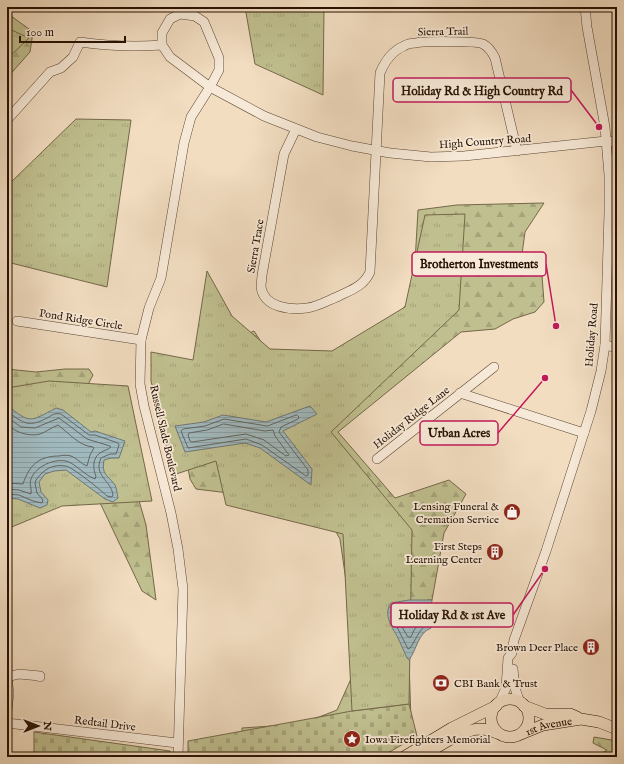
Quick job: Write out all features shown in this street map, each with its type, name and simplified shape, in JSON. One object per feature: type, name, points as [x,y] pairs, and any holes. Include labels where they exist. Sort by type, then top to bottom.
[{"type":"main road","points":[[404,757],[452,728],[510,700],[522,705],[527,711],[528,722],[526,728],[518,735],[507,737],[486,729],[472,730],[421,757]]},
{"type":"main road","points":[[497,705],[493,711],[492,722],[497,733]]},
{"type":"main road","name":"1st Avenue","points":[[522,705],[545,714],[570,714],[581,719],[599,722],[617,729]]},
{"type":"main road","name":"1st Avenue","points":[[518,735],[543,725],[581,719]]},
{"type":"street","name":"Holiday Road","points":[[522,705],[514,680],[512,653],[514,640],[546,551],[584,433],[596,391],[604,346],[609,175],[606,141],[585,7]]},
{"type":"street","name":"Russell Slade Boulevard","points":[[162,45],[162,33],[170,19],[180,14],[195,16],[204,22],[219,58],[219,70],[192,117],[184,143],[161,278],[149,308],[141,340],[140,384],[144,406],[171,513],[178,549],[183,589],[177,743],[178,757]]},
{"type":"street","points":[[7,120],[50,72],[61,68],[73,57],[80,42],[137,47],[162,45]]},
{"type":"street","name":"Sierra Trail","points":[[376,151],[380,73],[388,57],[404,46],[416,42],[477,42],[492,51],[495,58],[517,151]]},
{"type":"street","name":"High Country Road","points":[[162,45],[170,56],[210,87],[264,116],[316,137],[376,151],[431,157],[464,156],[606,141],[617,142]]},
{"type":"street","name":"Sierra Trace","points":[[296,129],[284,154],[262,275],[261,288],[265,297],[272,304],[282,307],[308,308],[362,284],[368,277],[370,272],[376,151]]},
{"type":"street","name":"Pond Ridge Circle","points":[[17,321],[141,340]]},
{"type":"street","points":[[604,346],[617,348]]},
{"type":"street","name":"Holiday Ridge Lane","points":[[377,459],[494,366]]},
{"type":"street","name":"Holiday Ridge Lane","points":[[460,393],[584,433]]},
{"type":"street","name":"Holiday Road","points":[[497,705],[506,688],[508,658],[512,653]]},
{"type":"street","points":[[7,711],[9,693],[7,677],[19,674],[40,677]]},
{"type":"street","name":"Redtail Drive","points":[[7,723],[177,743]]},
{"type":"green space","points":[[245,7],[324,7],[323,95],[255,64]]},
{"type":"green space","points":[[7,13],[33,32],[30,52],[7,78]]},
{"type":"green space","points":[[7,28],[29,38],[7,59]]},
{"type":"green space","points":[[76,119],[131,120],[107,287],[7,262],[7,186]]},
{"type":"green space","points":[[544,203],[525,232],[520,269],[542,276],[544,302],[535,312],[513,319],[495,329],[461,332],[338,432],[395,498],[449,480],[466,494],[444,533],[432,600],[427,600],[409,660],[411,721],[242,740],[242,728],[301,724],[337,710],[354,672],[354,637],[340,539],[332,525],[245,495],[196,489],[190,479],[185,452],[227,343],[254,331],[269,354],[325,355],[393,320],[413,297],[418,210],[457,205]]},
{"type":"green space","points":[[465,214],[459,310],[331,432],[412,530],[409,704],[352,711],[343,534],[226,505],[216,461],[173,475],[151,381],[151,352],[193,360],[207,271],[232,316],[270,349],[332,351],[405,307],[425,215]]},
{"type":"green space","points":[[7,369],[36,372],[65,369],[89,369],[93,375],[85,390],[7,405]]},
{"type":"green space","points":[[49,381],[128,386],[152,501],[62,506],[7,529],[7,388]]},
{"type":"green space","points":[[94,490],[136,490],[146,525],[156,600],[142,591]]},
{"type":"green space","points":[[409,704],[417,736],[381,757],[188,757],[188,741],[352,711]]},
{"type":"green space","points":[[34,732],[170,751],[170,757],[34,757]]},
{"type":"green space","points":[[594,737],[617,741],[617,757],[596,757],[607,750],[593,743]]},
{"type":"water","points":[[7,405],[21,415],[30,419],[41,416],[56,408],[63,410],[91,432],[95,431],[125,441],[119,458],[104,460],[103,465],[104,472],[115,485],[118,498],[113,502],[105,499],[66,470],[54,471],[45,474],[39,482],[41,492],[48,500],[47,505],[40,508],[18,499],[7,498]]},
{"type":"water","points":[[310,406],[317,414],[283,431],[312,469],[311,485],[260,448],[245,443],[185,452],[175,426],[204,422],[223,415],[266,422]]},
{"type":"water","points":[[409,600],[432,600],[430,620],[432,624],[431,628],[420,637],[409,660],[388,618],[388,613],[391,603]]},
{"type":"place","name":"Holiday Rd & High Country Rd","points":[[599,127]]},
{"type":"place","name":"Brotherton Investments","points":[[556,326]]},
{"type":"place","name":"Urban Acres","points":[[545,378]]},
{"type":"place","name":"Lensing Funeral & Cremation Service","points":[[512,512]]},
{"type":"place","name":"First Steps Learning Center","points":[[495,552]]},
{"type":"place","name":"Holiday Rd & 1st Ave","points":[[545,569]]},
{"type":"place","name":"Brown Deer Place","points":[[591,647]]},
{"type":"place","name":"CBI Bank & Trust","points":[[441,683]]},
{"type":"place","name":"Iowa Firefighters Memorial","points":[[352,739]]}]
